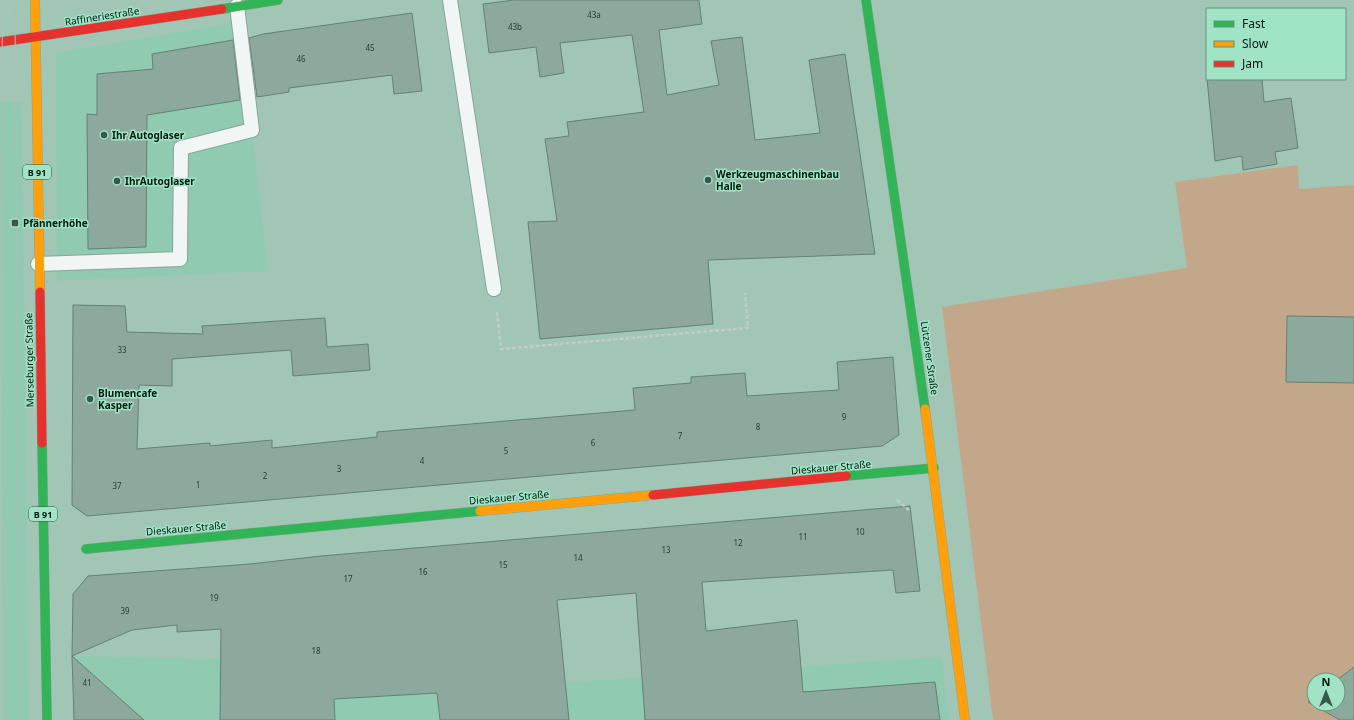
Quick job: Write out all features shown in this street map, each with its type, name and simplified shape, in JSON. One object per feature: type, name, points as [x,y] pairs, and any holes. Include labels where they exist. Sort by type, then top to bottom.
[{"type":"street","name":"Merseburger Straße","points":[[35,0],[38,264],[47,720]]},
{"type":"street","name":"Raffineriestraße","points":[[0,42],[278,0]]},
{"type":"street","name":"Lützener Straße","points":[[866,0],[918,344],[965,720]]},
{"type":"street","name":"Dieskauer Straße","points":[[86,549],[934,468]]},
{"type":"lane","points":[[450,0],[494,289]]},
{"type":"lane","points":[[38,264],[180,260],[181,148],[252,130],[237,6]]},
{"type":"path","points":[[494,289],[501,349],[748,328],[745,293]]},
{"type":"path","points":[[889,500],[897,500],[915,515]]},
{"type":"shaded area","points":[[240,22],[268,271],[57,281],[56,53]]},
{"type":"shaded area","points":[[0,102],[22,102],[29,720],[3,720]]},
{"type":"shaded area","points":[[1298,165],[1299,189],[1354,185],[1354,720],[993,720],[942,307],[1187,268],[1175,182]]},
{"type":"shaded area","points":[[72,656],[176,658],[196,660],[221,658],[273,704],[942,657],[949,720],[74,720]]},
{"type":"building","name":"Werkzeugmaschinenbau Halle","points":[[514,0],[699,0],[702,24],[659,30],[667,95],[719,85],[711,41],[742,37],[755,140],[820,133],[809,60],[845,54],[875,254],[708,260],[713,324],[540,339],[528,222],[557,221],[545,139],[569,136],[567,122],[644,112],[632,35],[560,43],[564,73],[540,77],[536,47],[489,53],[483,4]]},
{"type":"building","points":[[412,13],[422,91],[394,94],[392,75],[289,88],[289,92],[257,97],[249,38],[263,34]]},
{"type":"building","name":"IhrAutoglaser","points":[[233,40],[240,100],[147,115],[146,247],[88,249],[87,114],[97,115],[97,74],[153,69],[152,54]]},
{"type":"building","points":[[1207,80],[1262,80],[1264,102],[1291,98],[1298,148],[1275,152],[1277,164],[1243,170],[1242,156],[1215,161]]},
{"type":"building","points":[[73,305],[125,306],[127,332],[203,334],[202,326],[325,318],[327,347],[368,344],[370,370],[293,376],[291,350],[172,359],[172,386],[139,385],[137,449],[210,443],[210,446],[272,440],[272,448],[377,437],[377,432],[635,410],[633,388],[691,383],[691,377],[745,373],[747,396],[839,390],[837,362],[893,357],[899,435],[882,446],[87,516],[72,505]]},
{"type":"building","points":[[1287,316],[1354,317],[1354,383],[1286,382]]},
{"type":"building","points":[[910,506],[920,591],[896,593],[893,570],[702,582],[706,631],[797,620],[803,692],[935,682],[940,720],[645,720],[636,593],[557,600],[569,720],[440,720],[437,693],[334,699],[335,720],[220,720],[221,629],[177,632],[177,625],[132,630],[72,656],[73,594],[88,576],[250,564],[321,556]]},
{"type":"building","points":[[72,656],[144,720],[74,720]]},
{"type":"building","points":[[1354,667],[1354,720],[1340,720],[1326,712],[1346,712],[1346,673]]},
{"type":"tram line","points":[[2,0],[6,720]]},
{"type":"tram line","points":[[15,0],[19,720]]},
{"type":"traffic: fast","points":[[222,9],[278,0]]},
{"type":"traffic: fast","points":[[866,0],[925,409]]},
{"type":"traffic: fast","points":[[42,443],[47,720]]},
{"type":"traffic: fast","points":[[846,476],[934,468]]},
{"type":"traffic: fast","points":[[86,549],[480,511]]},
{"type":"traffic: slow","points":[[35,0],[40,292]]},
{"type":"traffic: slow","points":[[925,409],[965,720]]},
{"type":"traffic: slow","points":[[480,511],[653,495]]},
{"type":"traffic: jam","points":[[0,42],[222,9]]},
{"type":"traffic: jam","points":[[40,292],[42,443]]},
{"type":"traffic: jam","points":[[653,495],[846,476]]},
{"type":"place","name":"Ihr Autoglaser","points":[[104,135]]},
{"type":"place","name":"Werkzeugmaschinenbau Halle","points":[[708,180]]},
{"type":"place","name":"IhrAutoglaser","points":[[117,181]]},
{"type":"place","name":"Pfännerhöhe","points":[[15,223]]},
{"type":"place","name":"Blumencafe Kasper","points":[[90,399]]}]
